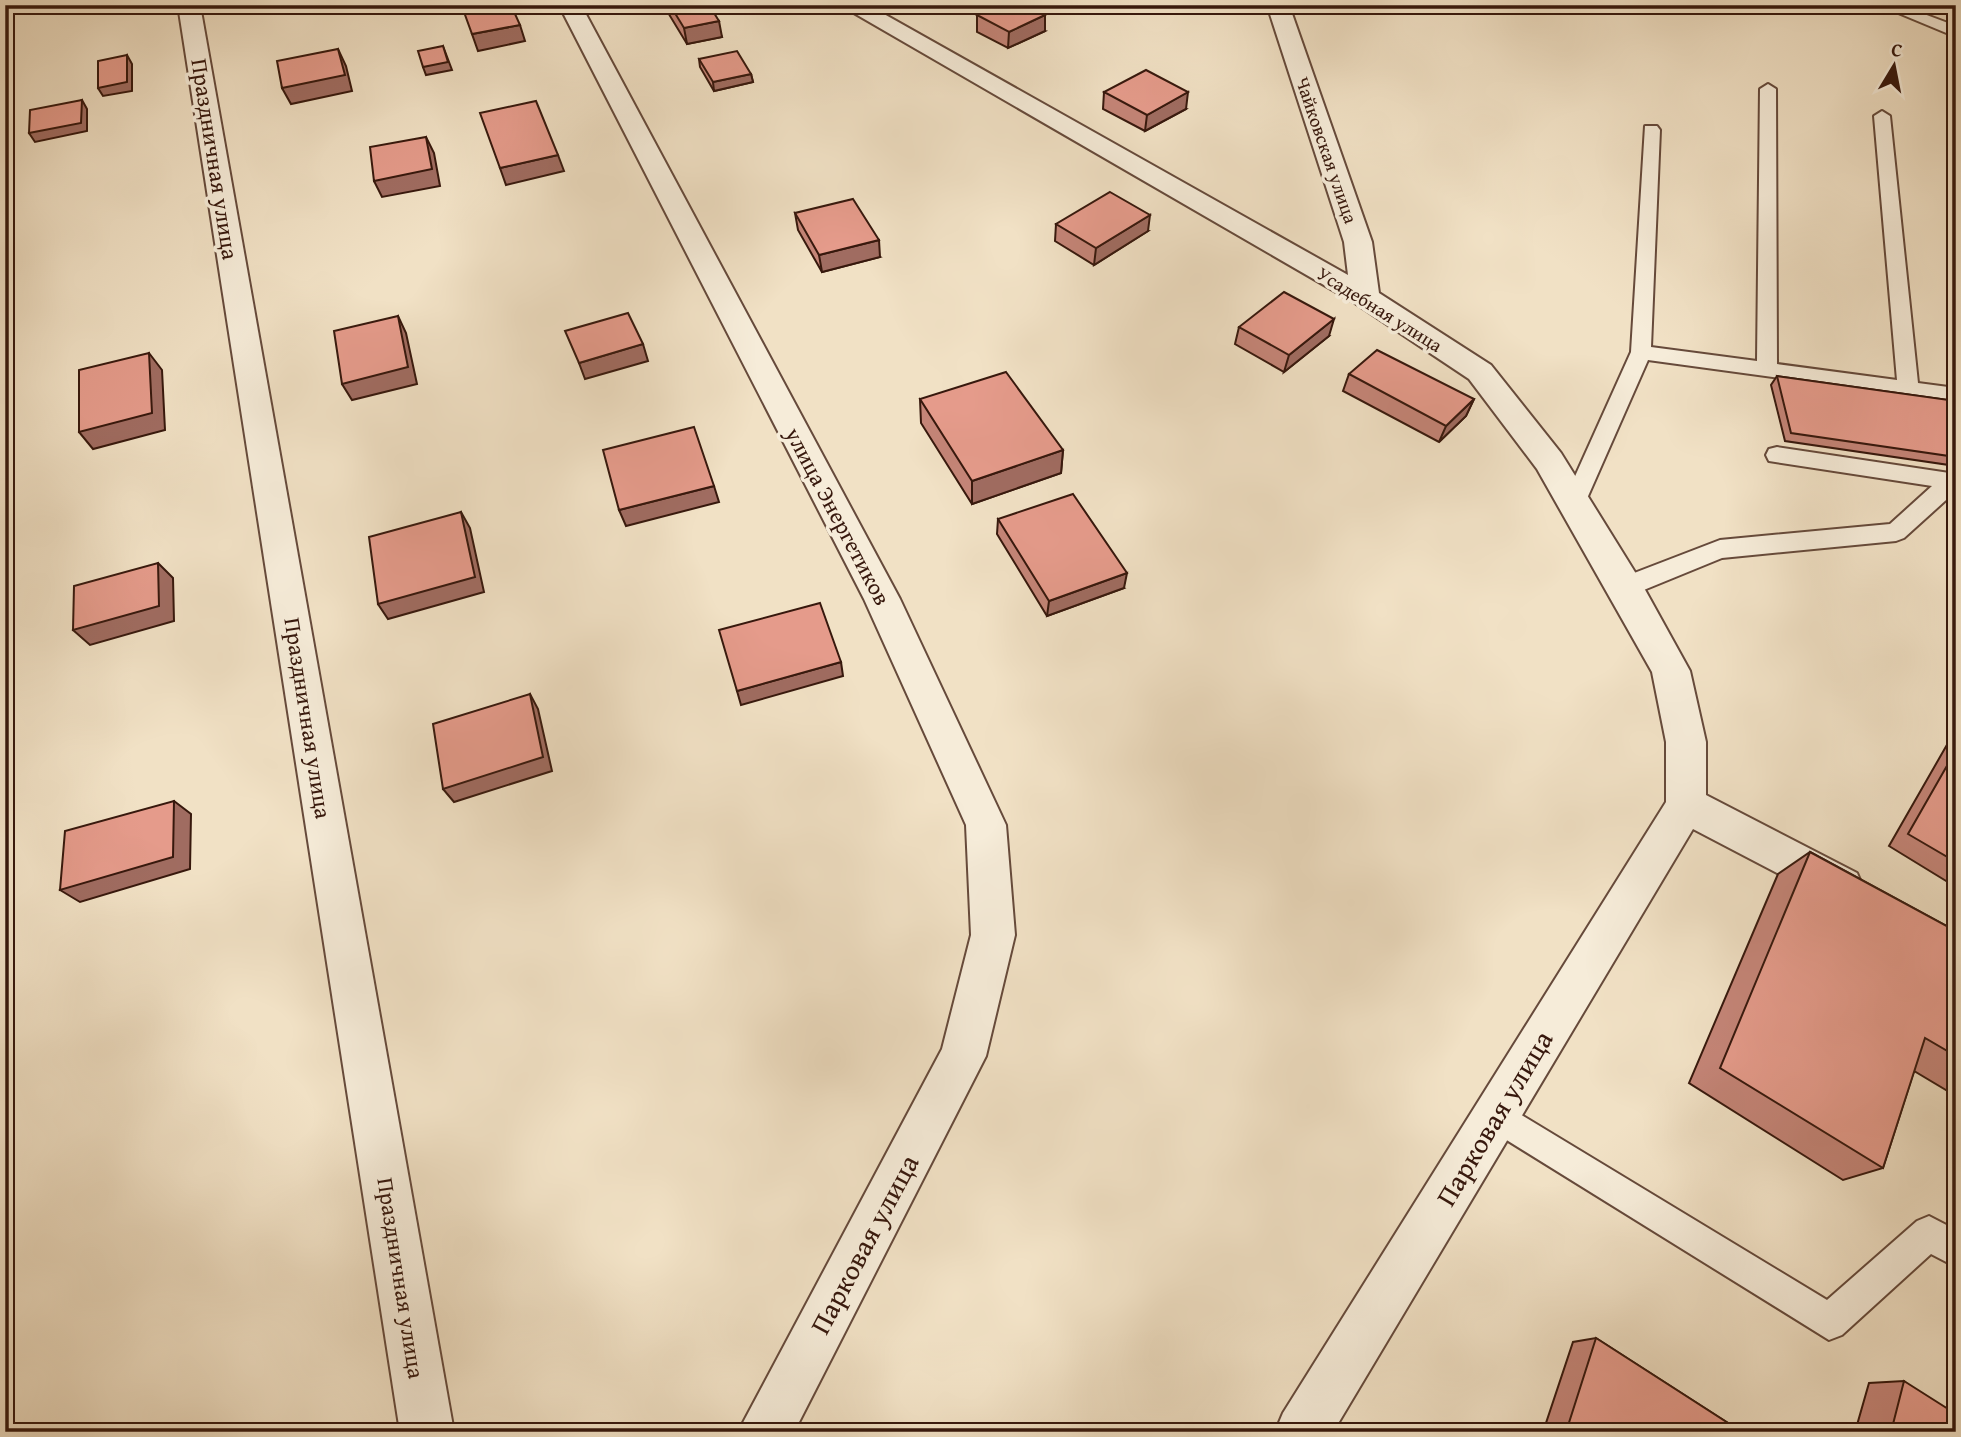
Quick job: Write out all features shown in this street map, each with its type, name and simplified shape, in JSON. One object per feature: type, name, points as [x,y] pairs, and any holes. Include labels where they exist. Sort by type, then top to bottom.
[{"type":"street","name":"Праздничная улица","points":[[189,5],[427,1432]]},
{"type":"street","name":"улица Энергетиков","points":[[569,5],[882,599],[986,825],[993,935],[963,1056]]},
{"type":"street","name":"Усадебная улица","points":[[851,5],[1365,297],[1480,372],[1549,461],[1625,587],[1671,671],[1686,742],[1686,805]]},
{"type":"street","name":"Чайковская улица","points":[[1278,5],[1357,242],[1365,297]]},
{"type":"street","name":"Парковая улица","points":[[1302,1432],[1686,805]]},
{"type":"street","points":[[1686,805],[1870,902]]},
{"type":"street","name":"Парковая улица","points":[[765,1432],[963,1056]]},
{"type":"lane","points":[[1886,5],[1956,32]]},
{"type":"lane","points":[[1767,369],[1768,89]]},
{"type":"lane","points":[[1881,116],[1908,389]]},
{"type":"lane","points":[[1574,503],[1641,352],[1651,130]]},
{"type":"lane","points":[[1641,352],[1956,396]]},
{"type":"lane","points":[[1777,455],[1953,482]]},
{"type":"lane","points":[[1625,587],[1720,549],[1896,531],[1953,482]]},
{"type":"lane","points":[[1495,1115],[1829,1322],[1929,1233],[1956,1250]]},
{"type":"building","points":[[511,5],[520,25],[472,34],[464,12]]},
{"type":"building","points":[[670,5],[709,5],[719,21],[684,28]]},
{"type":"building","points":[[999,5],[1027,5],[1045,15],[1009,32],[977,15]]},
{"type":"building","points":[[443,46],[448,62],[423,67],[418,51]]},
{"type":"building","points":[[338,49],[345,75],[282,88],[277,61]]},
{"type":"building","points":[[737,51],[751,74],[713,82],[699,59]]},
{"type":"building","points":[[127,55],[127,82],[98,88],[98,61]]},
{"type":"building","points":[[1146,70],[1188,92],[1147,115],[1104,92]]},
{"type":"building","points":[[82,100],[81,123],[29,133],[30,110]]},
{"type":"building","points":[[536,101],[558,155],[500,168],[480,113]]},
{"type":"building","points":[[426,137],[432,169],[374,181],[370,147]]},
{"type":"building","points":[[1110,192],[1150,215],[1096,248],[1056,224]]},
{"type":"building","points":[[853,199],[879,240],[819,255],[795,213]]},
{"type":"building","points":[[1284,292],[1334,319],[1289,355],[1239,327]]},
{"type":"building","points":[[628,313],[643,344],[579,363],[565,331]]},
{"type":"building","points":[[398,316],[408,367],[342,384],[334,331]]},
{"type":"building","points":[[1377,350],[1474,399],[1446,426],[1349,374]]},
{"type":"building","points":[[149,353],[152,413],[79,432],[79,370]]},
{"type":"building","points":[[1006,372],[1063,450],[972,481],[920,399]]},
{"type":"building","points":[[1777,376],[1956,401],[1956,457],[1791,433]]},
{"type":"building","points":[[694,427],[714,486],[619,510],[603,450]]},
{"type":"building","points":[[1073,494],[1127,573],[1049,601],[998,519]]},
{"type":"building","points":[[461,512],[475,577],[378,604],[369,537]]},
{"type":"building","points":[[158,563],[159,606],[73,630],[74,586]]},
{"type":"building","points":[[820,603],[841,662],[737,691],[719,630]]},
{"type":"building","points":[[530,694],[543,757],[443,789],[433,724]]},
{"type":"building","points":[[1956,750],[1956,862],[1908,834]]},
{"type":"building","points":[[174,801],[173,857],[60,890],[65,831]]},
{"type":"building","points":[[1810,852],[1956,931],[1956,1056],[1925,1038],[1883,1168],[1720,1068]]},
{"type":"building","points":[[1596,1338],[1742,1432],[1566,1432]]},
{"type":"building","points":[[1904,1381],[1956,1414],[1956,1432],[1891,1432]]}]
